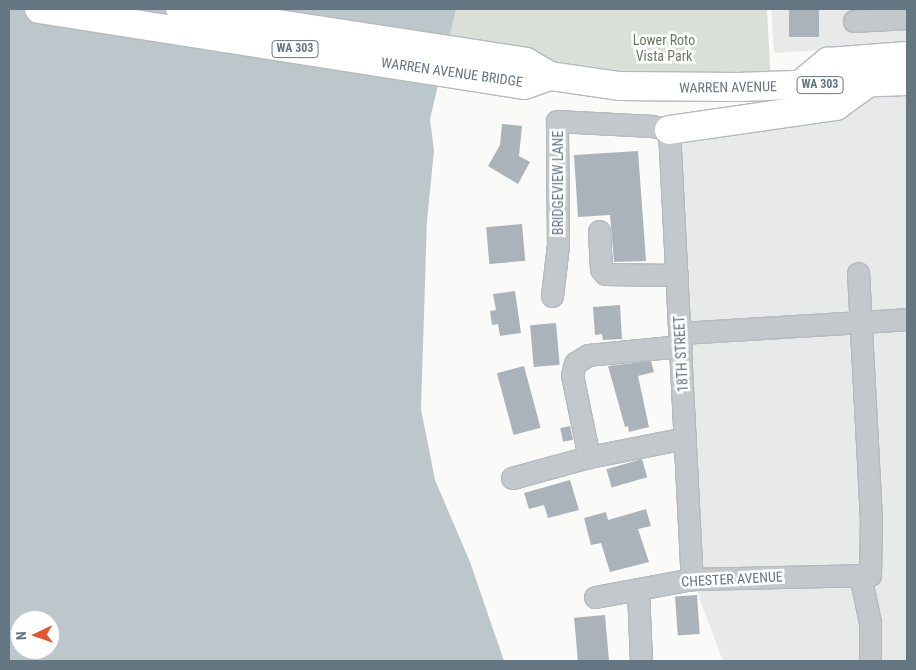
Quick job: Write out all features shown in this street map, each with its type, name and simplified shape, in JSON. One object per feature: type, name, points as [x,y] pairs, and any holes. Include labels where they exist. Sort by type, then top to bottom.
[{"type":"main road","name":"WARREN AVENUE BRIDGE","points":[[39,9],[524,85],[550,76]]},
{"type":"main road","name":"WARREN AVENUE BRIDGE","points":[[180,9],[526,62],[550,76]]},
{"type":"main road","points":[[799,86],[828,62],[907,56]]},
{"type":"main road","name":"WARREN AVENUE","points":[[550,76],[652,88],[799,86],[907,81]]},
{"type":"main road","points":[[669,130],[836,106],[868,83]]},
{"type":"street","points":[[854,21],[907,18]]},
{"type":"street","name":"BRIDGEVIEW LANE","points":[[552,296],[558,245],[558,121],[652,126],[669,130]]},
{"type":"street","name":"18TH STREET","points":[[669,130],[692,579]]},
{"type":"street","points":[[599,231],[601,269],[605,274],[677,275]]},
{"type":"street","points":[[858,273],[862,322],[865,575],[870,622],[870,661]]},
{"type":"street","points":[[589,457],[572,375],[575,363],[595,354],[681,339],[907,319]]},
{"type":"street","points":[[512,478],[589,457],[685,438]]},
{"type":"street","name":"CHESTER AVENUE","points":[[595,597],[692,579],[865,575]]},
{"type":"street","points":[[638,590],[640,661]]},
{"type":"shaded area","points":[[9,9],[456,9],[430,119],[434,151],[427,220],[421,409],[435,480],[470,562],[504,661],[9,661]]},
{"type":"shaded area","points":[[771,9],[907,9],[907,45],[774,53]]},
{"type":"shaded area","points":[[907,80],[907,661],[723,661],[692,579],[669,130]]},
{"type":"green space","name":"Lower Roto Vista Park","points":[[456,9],[767,9],[771,86],[689,88],[446,48]]},
{"type":"building","points":[[789,9],[819,9],[819,37],[789,37]]},
{"type":"building","points":[[502,124],[522,126],[519,156],[530,162],[518,184],[488,166],[500,145]]},
{"type":"building","points":[[638,151],[646,261],[614,262],[610,215],[578,217],[574,155]]},
{"type":"building","points":[[522,224],[525,261],[489,264],[486,227]]},
{"type":"building","points":[[515,291],[521,333],[500,336],[498,324],[492,325],[490,311],[496,310],[493,294]]},
{"type":"building","points":[[620,305],[622,339],[603,340],[602,334],[595,335],[593,307]]},
{"type":"building","points":[[556,323],[560,365],[534,367],[530,325]]},
{"type":"building","points":[[651,361],[654,372],[638,376],[649,427],[629,432],[628,426],[625,427],[608,366]]},
{"type":"building","points":[[524,366],[541,428],[514,435],[497,373]]},
{"type":"building","points":[[570,426],[573,440],[563,442],[560,428]]},
{"type":"building","points":[[642,459],[647,477],[612,487],[606,469]]},
{"type":"building","points":[[570,480],[579,510],[548,518],[544,505],[529,509],[524,493]]},
{"type":"building","points":[[646,509],[651,526],[638,529],[649,562],[610,572],[601,543],[591,545],[584,518],[606,512],[608,520]]},
{"type":"building","points":[[697,595],[700,634],[678,635],[675,597]]},
{"type":"building","points":[[605,615],[609,661],[578,661],[574,618]]}]
